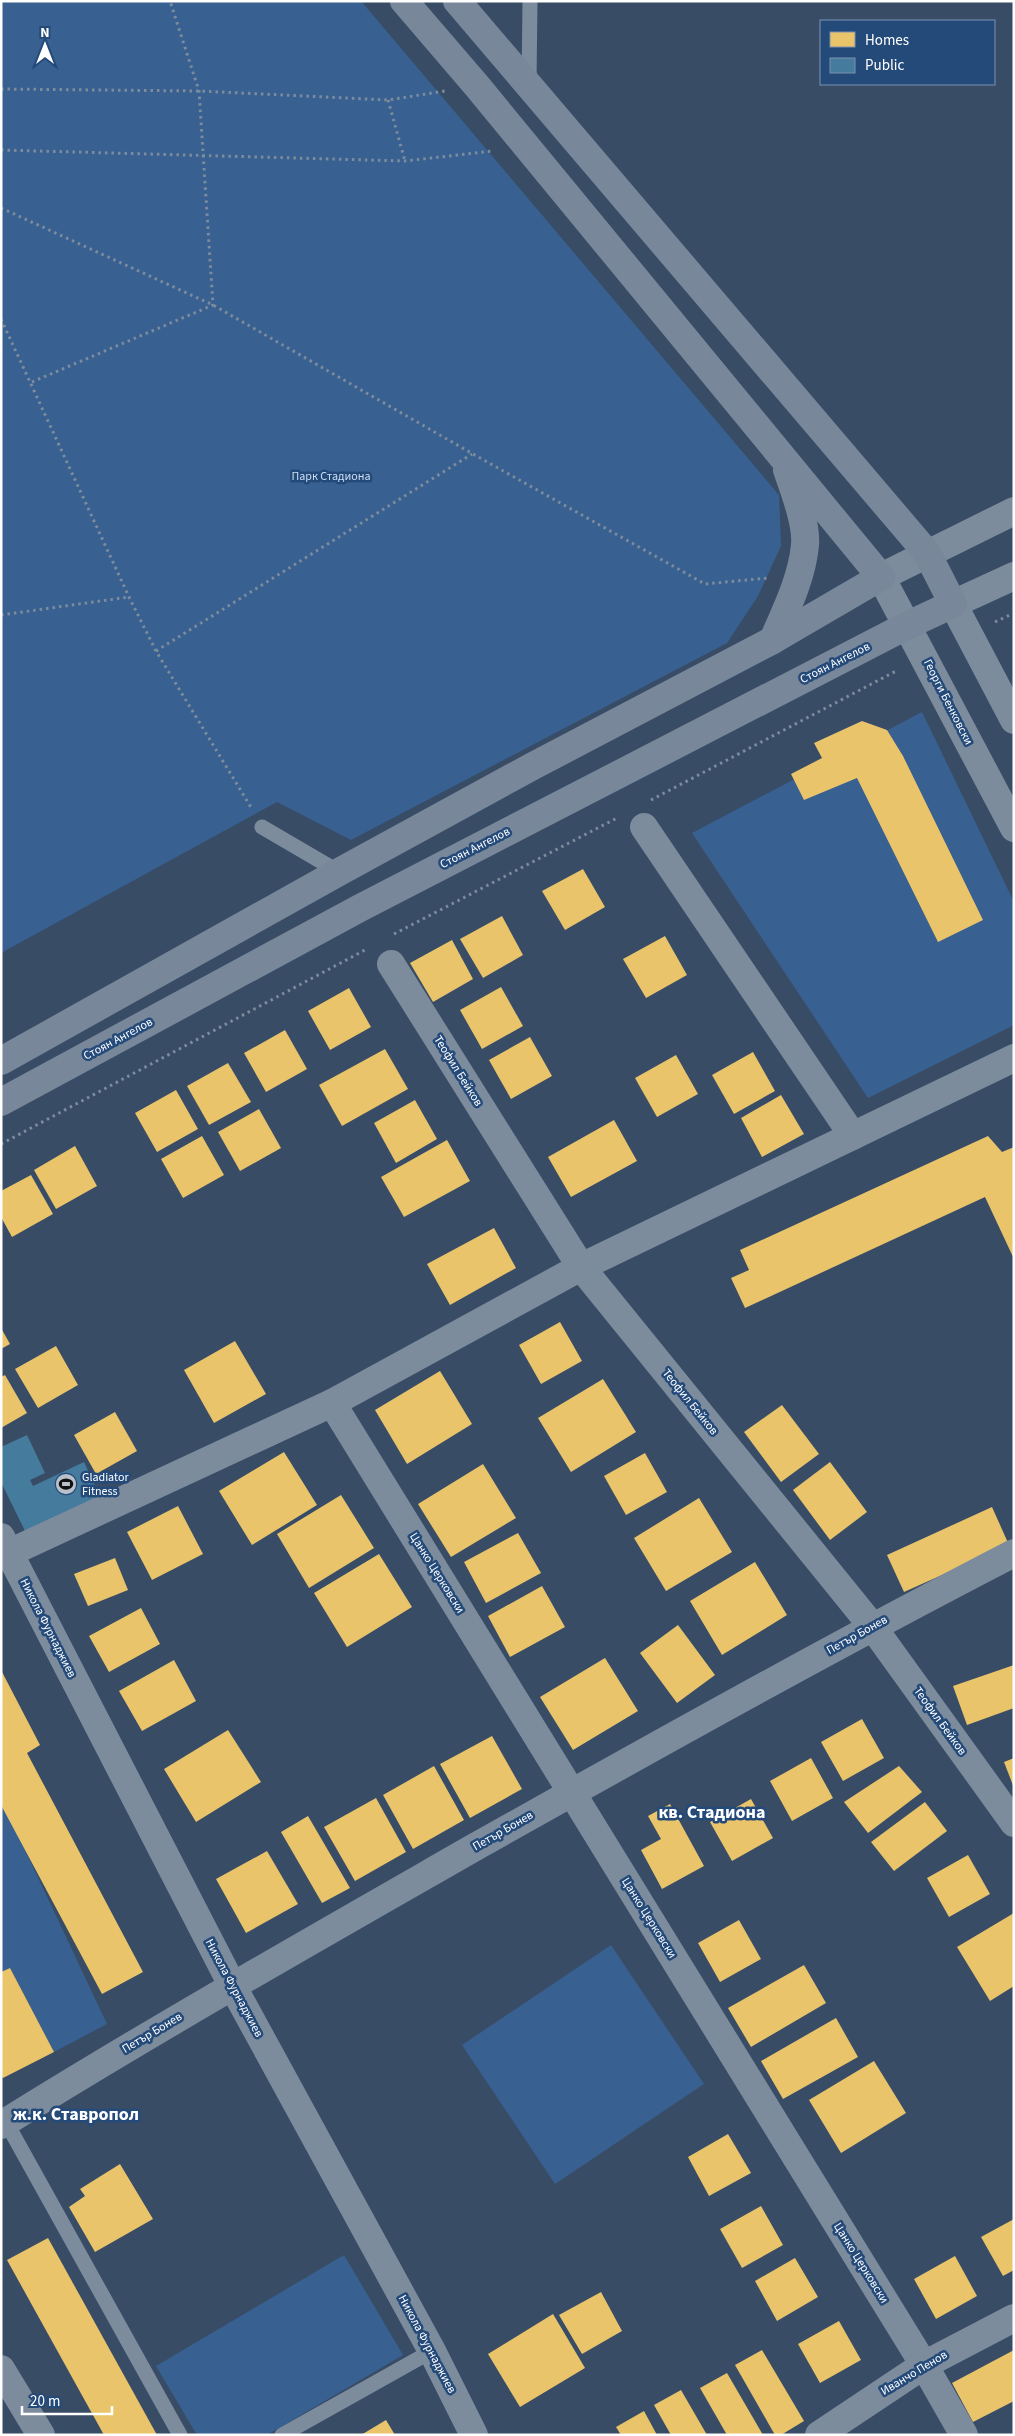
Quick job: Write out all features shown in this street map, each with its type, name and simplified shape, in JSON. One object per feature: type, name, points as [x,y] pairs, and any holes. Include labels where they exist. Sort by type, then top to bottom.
[{"type":"main road","points":[[1,1061],[339,872],[533,766],[773,640],[882,577],[478,86],[404,1]]},
{"type":"main road","points":[[458,1],[927,554],[953,604]]},
{"type":"main road","points":[[773,640],[798,575],[805,544],[798,500],[780,452]]},
{"type":"main road","name":"Стоян Ангелов","points":[[1,1102],[360,908],[908,625],[953,604]]},
{"type":"street","points":[[882,577],[1014,511]]},
{"type":"street","points":[[1014,576],[953,604],[1014,720]]},
{"type":"street","name":"Георги Бенковски","points":[[882,577],[1014,828]]},
{"type":"street","points":[[634,820],[852,1136]]},
{"type":"street","name":"Теофил Бейков","points":[[390,951],[581,1267],[872,1626],[1014,1823]]},
{"type":"street","points":[[5,1545],[332,1403],[581,1267],[1014,1058]]},
{"type":"street","name":"Цанко Церковски","points":[[332,1403],[924,2365],[964,2435]]},
{"type":"street","name":"Никола Фурнаджиев","points":[[5,1545],[232,1985],[432,2351],[474,2435]]},
{"type":"street","name":"Петър Бонев","points":[[4,2123],[232,1985],[572,1793],[872,1626],[1014,1553]]},
{"type":"street","name":"Иванчо Пенов","points":[[819,2435],[924,2365],[1014,2318]]},
{"type":"street","points":[[1,2369],[42,2435]]},
{"type":"lane","points":[[529,85],[530,1]]},
{"type":"lane","points":[[262,827],[339,872]]},
{"type":"lane","points":[[4,2123],[180,2435]]},
{"type":"lane","points":[[282,2435],[432,2351]]},
{"type":"path","points":[[170,1],[200,91],[213,305]]},
{"type":"path","points":[[1,89],[200,91],[388,100],[478,86]]},
{"type":"path","points":[[388,100],[405,161]]},
{"type":"path","points":[[1,150],[405,161],[528,147]]},
{"type":"path","points":[[1,208],[213,305],[705,584],[798,575]]},
{"type":"path","points":[[32,382],[213,305]]},
{"type":"path","points":[[1,319],[32,382],[129,597],[156,651],[242,788],[262,827]]},
{"type":"path","points":[[156,651],[473,454]]},
{"type":"path","points":[[1,615],[129,597]]},
{"type":"path","points":[[650,800],[924,656]]},
{"type":"path","points":[[390,951],[634,820]]},
{"type":"path","points":[[1,1144],[370,947]]},
{"type":"green space","name":"Парк Стадиона","points":[[1,1],[361,1],[779,495],[781,546],[758,596],[727,643],[351,840],[277,802],[1,953]]},
{"type":"green space","points":[[922,712],[1014,902],[1014,1025],[868,1098],[692,833]]},
{"type":"green space","points":[[1,1799],[107,2024],[54,2052],[10,1968],[1,1972]]},
{"type":"green space","points":[[611,1945],[704,2084],[555,2184],[462,2045]]},
{"type":"green space","points":[[344,2255],[403,2355],[267,2435],[197,2435],[156,2366]]},
{"type":"building: Homes","points":[[862,721],[887,730],[903,756],[983,920],[938,942],[857,778],[804,800],[791,774],[822,758],[814,743]]},
{"type":"building: Homes","points":[[583,869],[605,907],[565,930],[542,891]]},
{"type":"building: Homes","points":[[502,916],[523,955],[483,978],[460,939]]},
{"type":"building: Homes","points":[[665,936],[687,975],[646,998],[623,959]]},
{"type":"building: Homes","points":[[452,940],[473,979],[433,1002],[410,963]]},
{"type":"building: Homes","points":[[501,987],[523,1026],[482,1049],[460,1010]]},
{"type":"building: Homes","points":[[349,988],[371,1027],[330,1050],[308,1011]]},
{"type":"building: Homes","points":[[285,1030],[307,1069],[266,1092],[244,1053]]},
{"type":"building: Homes","points":[[530,1037],[552,1076],[511,1099],[489,1060]]},
{"type":"building: Homes","points":[[385,1049],[408,1089],[342,1126],[319,1085]]},
{"type":"building: Homes","points":[[753,1052],[775,1091],[734,1114],[712,1075]]},
{"type":"building: Homes","points":[[676,1055],[698,1094],[657,1117],[635,1078]]},
{"type":"building: Homes","points":[[228,1063],[251,1102],[209,1125],[187,1086]]},
{"type":"building: Homes","points":[[176,1090],[198,1129],[157,1152],[135,1113]]},
{"type":"building: Homes","points":[[781,1095],[804,1134],[762,1157],[741,1118]]},
{"type":"building: Homes","points":[[415,1100],[437,1139],[396,1163],[374,1123]]},
{"type":"building: Homes","points":[[259,1109],[281,1148],[240,1171],[218,1132]]},
{"type":"building: Homes","points":[[614,1120],[637,1161],[571,1197],[548,1157]]},
{"type":"building: Homes","points":[[202,1136],[224,1175],[183,1198],[161,1159]]},
{"type":"building: Homes","points":[[988,1136],[1002,1152],[1014,1147],[1014,1259],[985,1197],[745,1308],[731,1278],[749,1270],[740,1250]]},
{"type":"building: Homes","points":[[447,1140],[470,1181],[404,1217],[381,1177]]},
{"type":"building: Homes","points":[[75,1146],[97,1186],[56,1209],[34,1170]]},
{"type":"building: Homes","points":[[31,1175],[53,1214],[12,1237],[1,1217],[1,1191]]},
{"type":"building: Homes","points":[[494,1228],[516,1268],[450,1305],[427,1264]]},
{"type":"building: Homes","points":[[560,1322],[582,1361],[541,1384],[519,1345]]},
{"type":"building: Homes","points":[[1,1328],[10,1344],[1,1349]]},
{"type":"building: Homes","points":[[235,1341],[266,1394],[214,1423],[184,1370]]},
{"type":"building: Homes","points":[[56,1346],[78,1385],[38,1408],[15,1369]]},
{"type":"building: Homes","points":[[440,1371],[472,1424],[407,1464],[375,1410]]},
{"type":"building: Homes","points":[[5,1375],[27,1413],[1,1428],[1,1377]]},
{"type":"building: Homes","points":[[603,1379],[636,1432],[571,1472],[538,1418]]},
{"type":"building: Homes","points":[[782,1405],[819,1454],[781,1482],[744,1432]]},
{"type":"building: Homes","points":[[115,1412],[137,1451],[96,1474],[74,1435]]},
{"type":"building: Homes","points":[[284,1452],[317,1505],[252,1545],[219,1491]]},
{"type":"building: Homes","points":[[645,1453],[667,1492],[626,1515],[604,1476]]},
{"type":"building: Homes","points":[[830,1462],[867,1512],[830,1540],[793,1490]]},
{"type":"building: Homes","points":[[483,1464],[516,1518],[451,1557],[418,1504]]},
{"type":"building: Homes","points":[[341,1495],[374,1548],[309,1588],[277,1534]]},
{"type":"building: Homes","points":[[699,1498],[732,1552],[666,1591],[634,1538]]},
{"type":"building: Homes","points":[[178,1506],[203,1554],[152,1580],[127,1532]]},
{"type":"building: Homes","points":[[992,1507],[1009,1545],[904,1592],[887,1555]]},
{"type":"building: Homes","points":[[518,1533],[541,1573],[486,1603],[464,1562]]},
{"type":"building: Homes","points":[[379,1554],[412,1607],[347,1647],[314,1593]]},
{"type":"building: Homes","points":[[115,1558],[128,1590],[88,1606],[74,1574]]},
{"type":"building: Homes","points":[[755,1562],[787,1615],[722,1655],[690,1601]]},
{"type":"building: Homes","points":[[542,1586],[565,1627],[510,1657],[488,1616]]},
{"type":"building: Homes","points":[[141,1608],[160,1644],[109,1672],[89,1636]]},
{"type":"building: Homes","points":[[678,1625],[715,1675],[677,1703],[640,1653]]},
{"type":"building: Homes","points":[[605,1658],[638,1711],[573,1750],[540,1697]]},
{"type":"building: Homes","points":[[174,1660],[196,1701],[142,1731],[119,1691]]},
{"type":"building: Homes","points":[[1014,1665],[1014,1708],[967,1725],[953,1686]]},
{"type":"building: Homes","points":[[1,1670],[40,1745],[27,1753],[143,1972],[102,1994],[1,1805]]},
{"type":"building: Homes","points":[[862,1719],[884,1758],[843,1781],[821,1742]]},
{"type":"building: Homes","points":[[228,1730],[261,1782],[196,1822],[164,1769]]},
{"type":"building: Homes","points":[[492,1736],[522,1789],[470,1818],[440,1764]]},
{"type":"building: Homes","points":[[811,1758],[833,1798],[792,1821],[770,1781]]},
{"type":"building: Homes","points":[[1014,1758],[1014,1788],[1004,1762]]},
{"type":"building: Homes","points":[[434,1766],[464,1820],[413,1849],[383,1795]]},
{"type":"building: Homes","points":[[899,1766],[922,1792],[868,1833],[844,1802]]},
{"type":"building: Homes","points":[[376,1798],[406,1852],[355,1881],[324,1827]]},
{"type":"building: Homes","points":[[751,1799],[773,1838],[732,1861],[710,1822]]},
{"type":"building: Homes","points":[[925,1802],[947,1831],[894,1871],[871,1842]]},
{"type":"building: Homes","points":[[670,1804],[704,1866],[662,1889],[641,1850],[661,1839],[648,1816]]},
{"type":"building: Homes","points":[[308,1816],[350,1888],[322,1903],[281,1832]]},
{"type":"building: Homes","points":[[267,1851],[298,1904],[246,1933],[216,1879]]},
{"type":"building: Homes","points":[[968,1855],[990,1894],[949,1917],[927,1878]]},
{"type":"building: Homes","points":[[1014,1913],[1014,1986],[990,2001],[957,1947]]},
{"type":"building: Homes","points":[[739,1920],[761,1959],[720,1982],[698,1943]]},
{"type":"building: Homes","points":[[804,1965],[826,2003],[751,2047],[728,2008]]},
{"type":"building: Homes","points":[[10,1968],[54,2052],[3,2078],[1,2075],[1,1972]]},
{"type":"building: Homes","points":[[836,2018],[858,2057],[783,2099],[761,2061]]},
{"type":"building: Homes","points":[[874,2061],[906,2113],[841,2153],[809,2100]]},
{"type":"building: Homes","points":[[728,2134],[751,2173],[709,2196],[688,2157]]},
{"type":"building: Homes","points":[[120,2164],[153,2219],[95,2252],[69,2207],[85,2196],[80,2189]]},
{"type":"building: Homes","points":[[761,2206],[783,2245],[742,2268],[720,2229]]},
{"type":"building: Homes","points":[[1014,2219],[1014,2270],[1003,2276],[981,2237]]},
{"type":"building: Homes","points":[[48,2238],[157,2435],[104,2435],[7,2260]]},
{"type":"building: Homes","points":[[955,2256],[977,2296],[936,2319],[914,2279]]},
{"type":"building: Homes","points":[[795,2258],[818,2297],[777,2321],[755,2281]]},
{"type":"building: Homes","points":[[601,2292],[622,2331],[582,2354],[559,2315]]},
{"type":"building: Homes","points":[[553,2314],[585,2368],[520,2407],[488,2354]]},
{"type":"building: Homes","points":[[839,2321],[861,2360],[820,2383],[798,2344]]},
{"type":"building: Homes","points":[[762,2350],[804,2421],[781,2435],[775,2435],[735,2365]]},
{"type":"building: Homes","points":[[1014,2350],[1014,2401],[973,2422],[952,2383]]},
{"type":"building: Homes","points":[[727,2373],[763,2435],[727,2435],[700,2388]]},
{"type":"building: Homes","points":[[681,2390],[707,2435],[671,2435],[654,2405]]},
{"type":"building: Homes","points":[[644,2411],[657,2435],[621,2435],[616,2427]]},
{"type":"building: Homes","points":[[386,2420],[395,2435],[361,2435]]},
{"type":"building: Public","name":"Gladiator Fitness","points":[[27,1435],[45,1473],[30,1480],[33,1486],[84,1462],[100,1496],[25,1531],[1,1482],[1,1447]]},
{"type":"place","name":"Gladiator Fitness","points":[[66,1484]]},
{"type":"district","name":"кв. Стадиона","points":[[712,1812]]},
{"type":"district","name":"ж.к. Ставропол","points":[[76,2114]]}]
